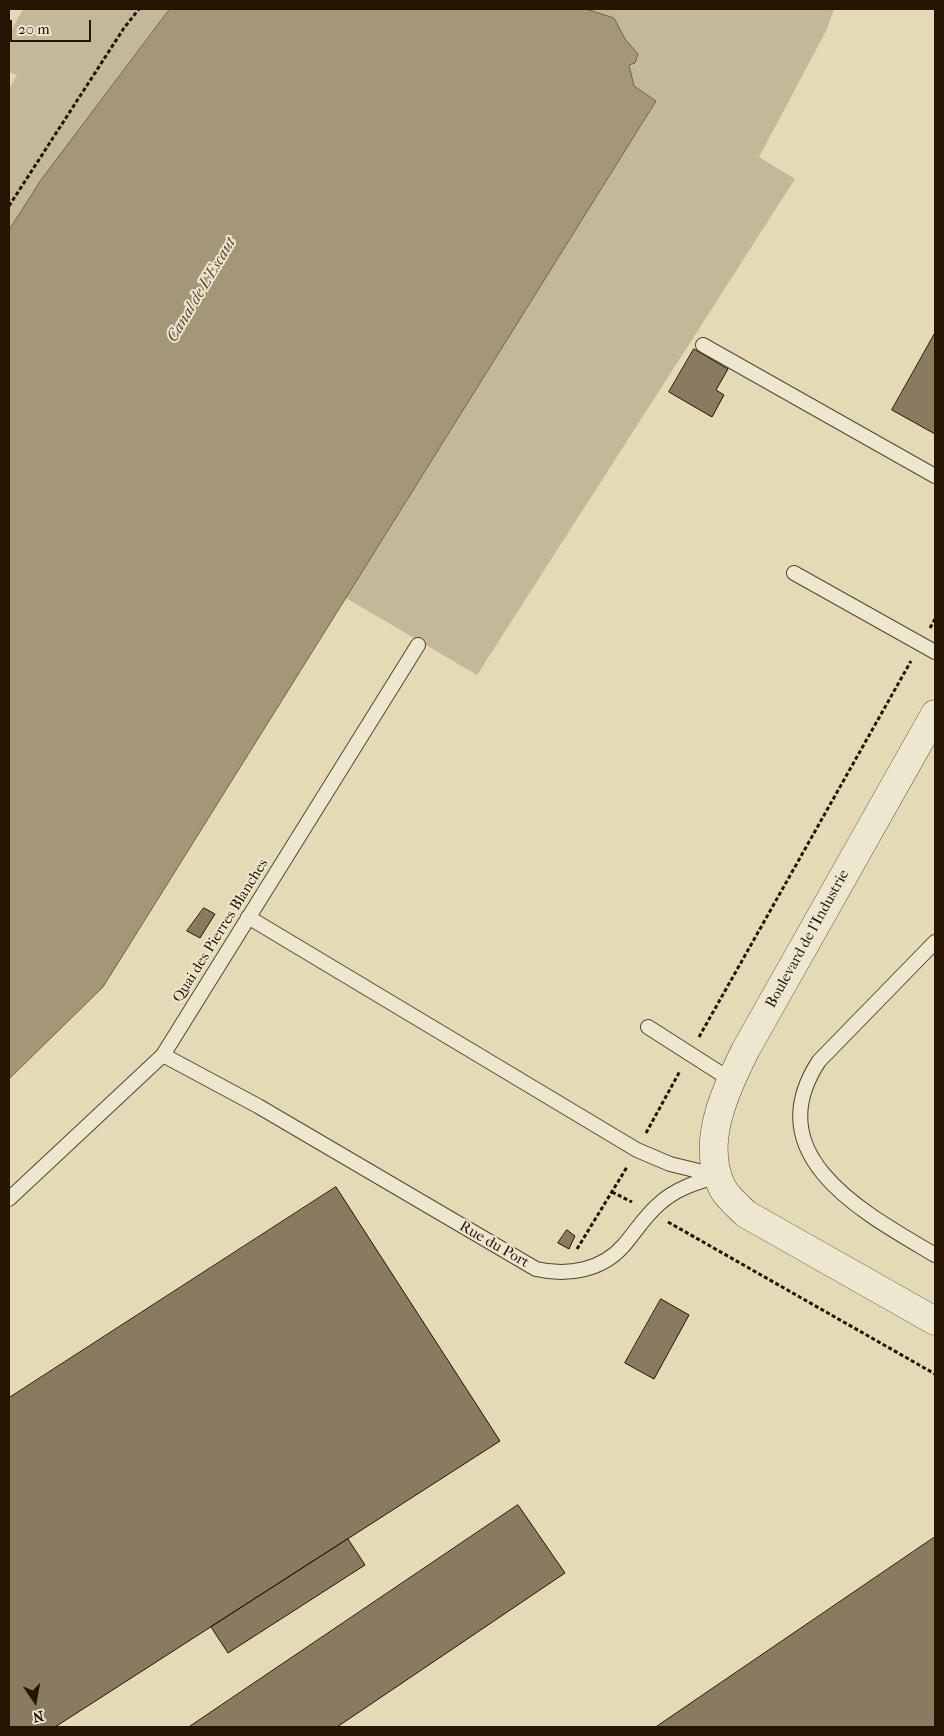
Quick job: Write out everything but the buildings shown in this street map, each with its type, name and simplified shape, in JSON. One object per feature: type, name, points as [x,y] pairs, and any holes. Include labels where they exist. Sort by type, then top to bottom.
[{"type":"street","name":"Boulevard de l'Industrie","points":[[718,1176],[715,1147],[717,1119],[731,1080],[746,1049],[935,714]]},
{"type":"street","points":[[718,1176],[732,1200],[746,1214],[935,1322]]},
{"type":"lane","points":[[703,345],[935,476]]},
{"type":"lane","points":[[794,573],[935,652]]},
{"type":"lane","name":"Quai des Pierres Blanches","points":[[9,1199],[163,1055],[418,645]]},
{"type":"lane","points":[[248,918],[637,1150],[670,1164],[718,1176]]},
{"type":"lane","points":[[935,942],[819,1061],[808,1078],[802,1095],[800,1112],[801,1131],[806,1147],[816,1163],[839,1191],[869,1215],[935,1255]]},
{"type":"lane","points":[[648,1027],[731,1080]]},
{"type":"lane","name":"Rue du Port","points":[[163,1055],[258,1106],[536,1269],[562,1273],[594,1266],[609,1259],[623,1247],[650,1212],[668,1197],[681,1189],[718,1176]]},
{"type":"path","points":[[9,206],[124,28],[139,9]]},
{"type":"path","points":[[562,1273],[637,1150],[935,619]]},
{"type":"path","points":[[612,1192],[935,1374]]},
{"type":"shaded area","points":[[23,9],[170,9],[41,180],[9,230],[9,88],[17,75],[9,72],[9,34]]},
{"type":"shaded area","points":[[586,9],[834,9],[827,29],[759,157],[795,179],[477,675],[346,598],[656,101],[634,86],[629,65],[638,54],[625,39],[614,18]]},
{"type":"water","name":"Canal de L'Escaut","points":[[170,9],[586,9],[614,18],[625,39],[638,54],[635,63],[629,65],[634,86],[656,101],[103,987],[9,1079],[9,230],[41,180]]}]
